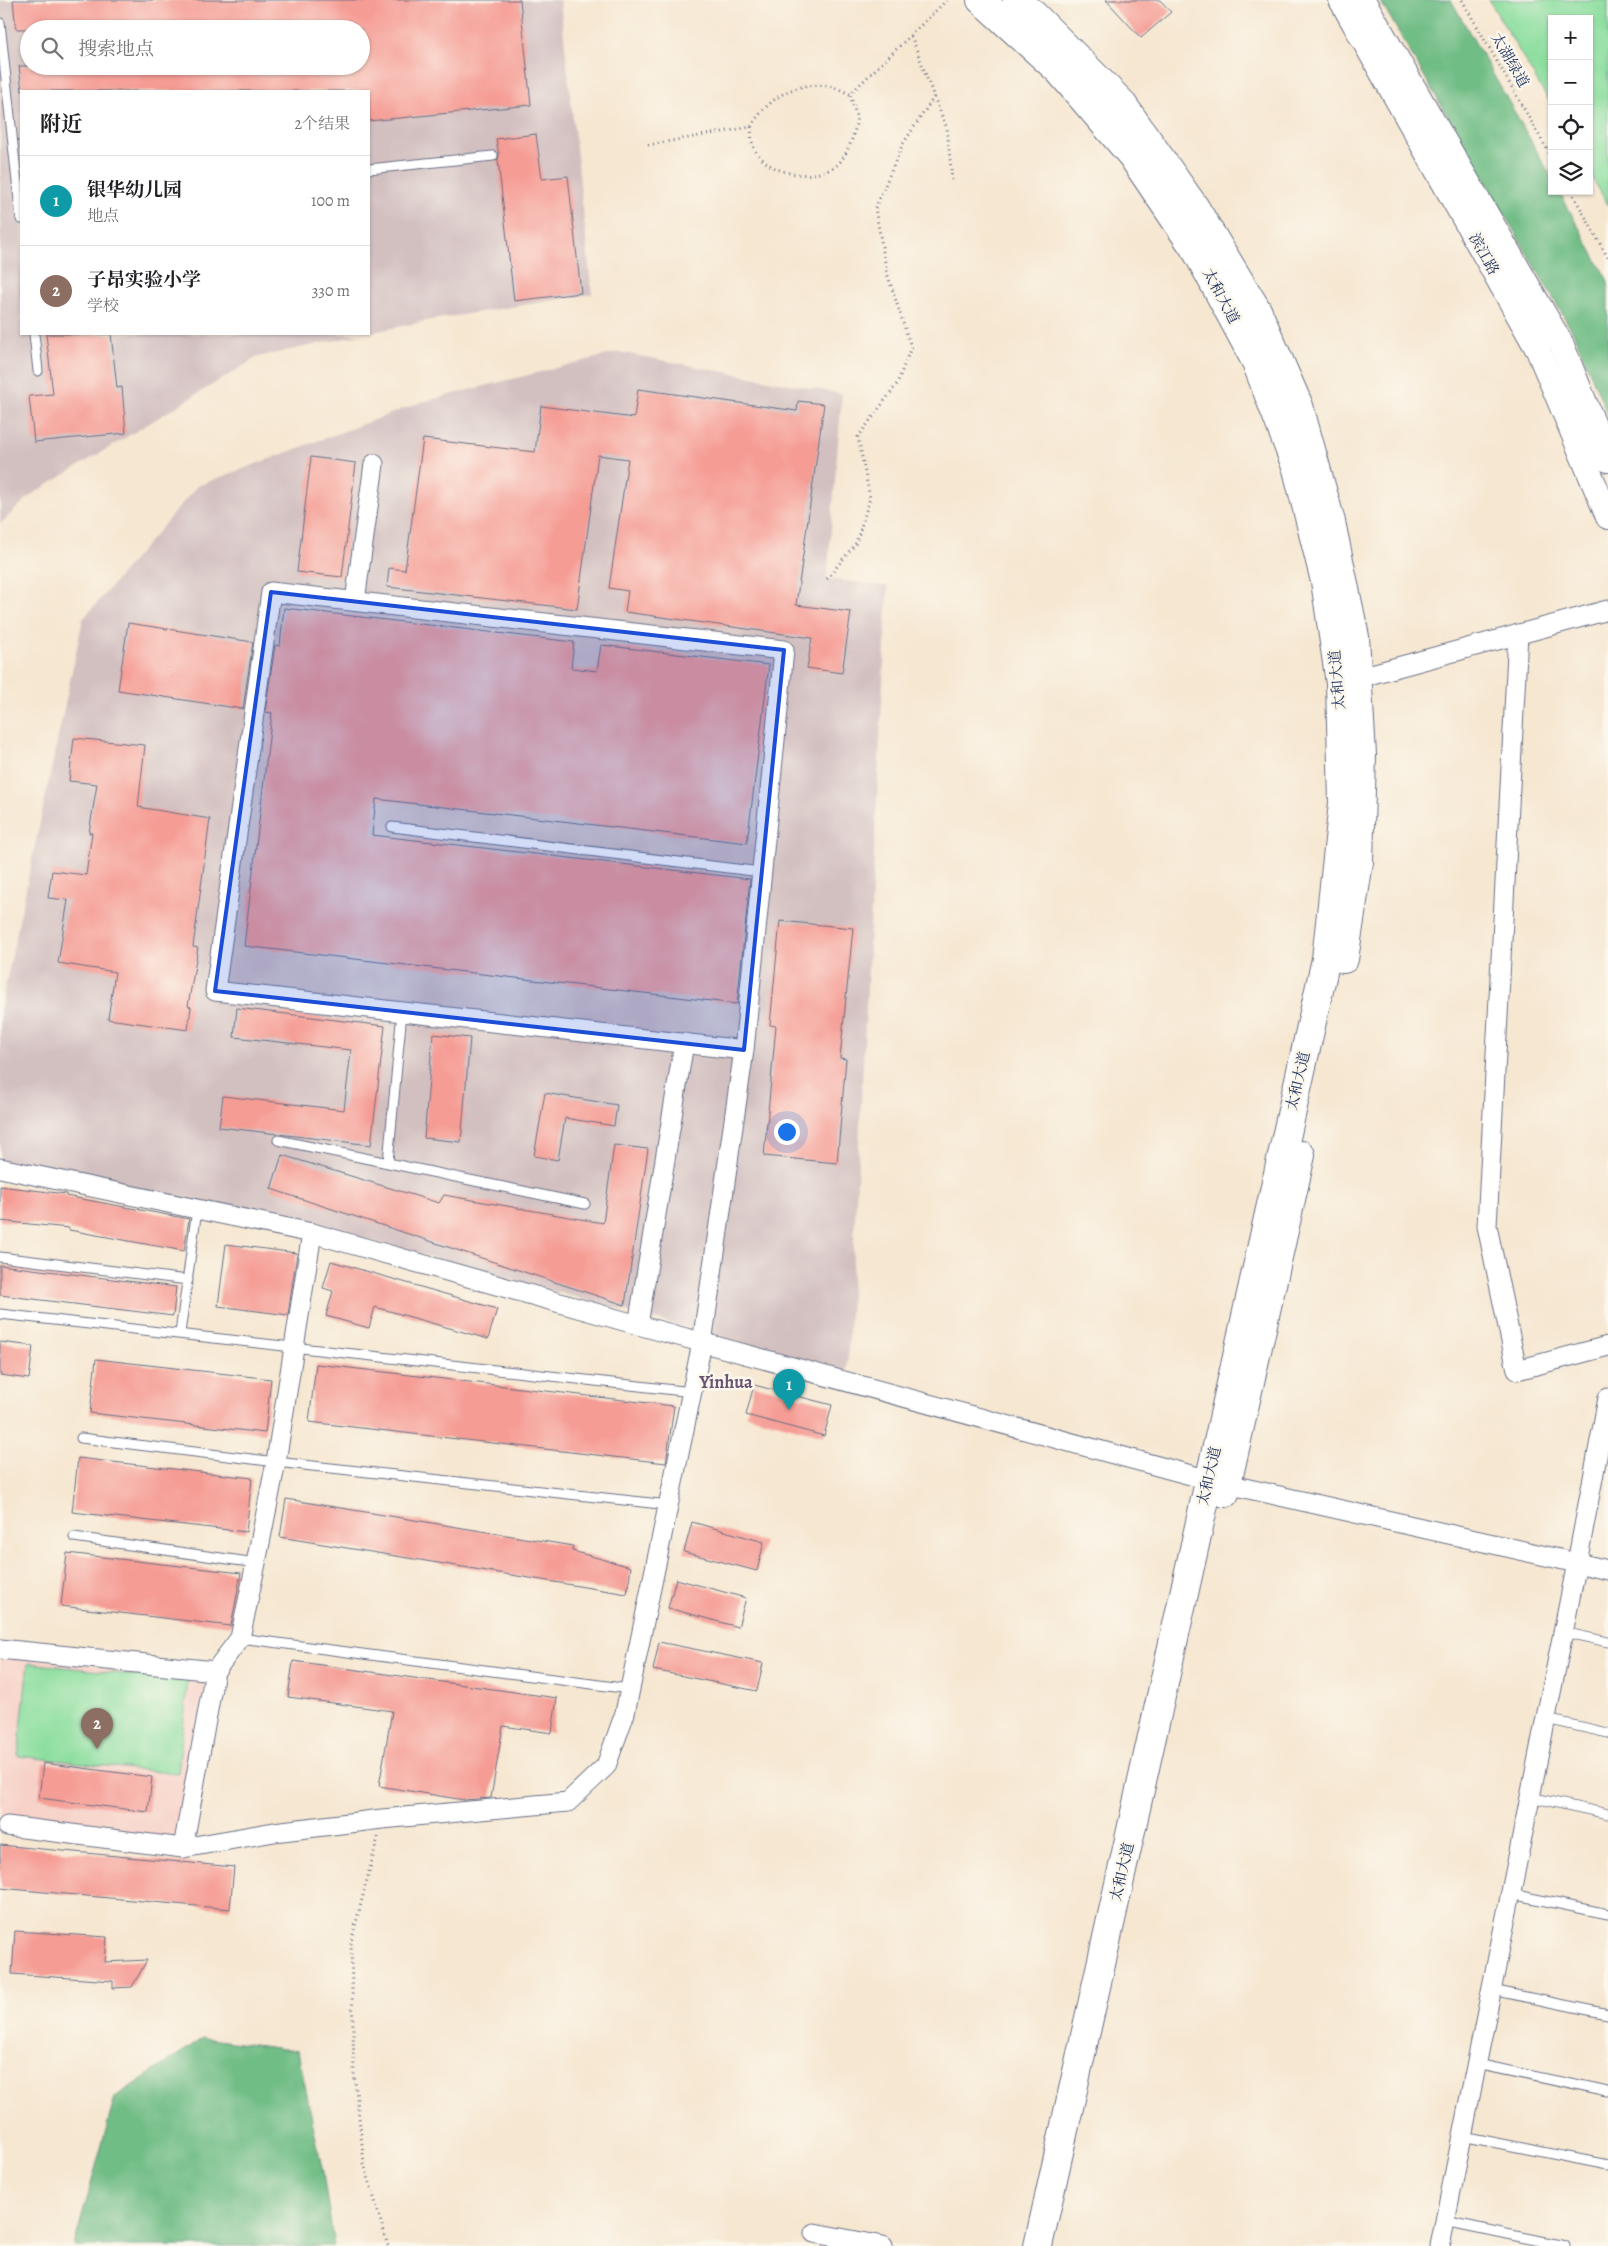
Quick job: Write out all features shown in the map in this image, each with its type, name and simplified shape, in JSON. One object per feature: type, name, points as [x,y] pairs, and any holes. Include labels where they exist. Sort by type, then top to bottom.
[{"type":"main road","name":"太和大道","points":[[981,0],[1059,71],[1132,156],[1197,252],[1256,362],[1297,469],[1349,680],[1362,755],[1359,862],[1340,984],[1218,1482],[1038,2246]]},
{"type":"main road","name":"太和大道","points":[[1017,0],[1122,102],[1194,206],[1257,310],[1299,406],[1331,522],[1355,637],[1349,680]]},
{"type":"main road","name":"太和大道","points":[[1057,2246],[1218,1482]]},
{"type":"street","name":"滨江路","points":[[1341,0],[1538,350],[1608,517]]},
{"type":"street","points":[[1363,0],[1561,343],[1608,460]]},
{"type":"street","points":[[355,601],[374,464]]},
{"type":"street","points":[[7,1826],[183,1848],[274,1832],[382,1819],[568,1802],[606,1766],[625,1714],[702,1343],[744,1050],[784,650],[271,592],[215,991],[744,1050]]},
{"type":"street","points":[[1349,680],[1608,610]]},
{"type":"street","points":[[1518,634],[1487,1226],[1517,1370],[1608,1346]]},
{"type":"street","points":[[638,1325],[684,1043]]},
{"type":"street","points":[[0,1168],[312,1233],[702,1343],[1218,1482],[1608,1570]]},
{"type":"street","points":[[183,1848],[215,1671],[240,1638],[256,1563],[276,1462],[312,1233]]},
{"type":"street","points":[[1440,2246],[1546,1720],[1608,1398]]},
{"type":"street","points":[[0,1649],[215,1671]]},
{"type":"street","points":[[814,2233],[883,2246]]},
{"type":"lane","points":[[0,23],[20,205]]},
{"type":"lane","points":[[370,169],[494,156]]},
{"type":"lane","points":[[34,335],[38,371]]},
{"type":"lane","points":[[392,827],[762,872]]},
{"type":"lane","points":[[388,1162],[402,1012]]},
{"type":"lane","points":[[278,1140],[585,1204]]},
{"type":"lane","points":[[180,1333],[197,1208]]},
{"type":"lane","points":[[0,1256],[188,1280]]},
{"type":"lane","points":[[0,1314],[294,1345],[692,1392]]},
{"type":"lane","points":[[81,1438],[276,1462],[669,1505]]},
{"type":"lane","points":[[74,1537],[256,1563]]},
{"type":"lane","points":[[1563,1632],[1608,1642]]},
{"type":"lane","points":[[240,1638],[630,1689]]},
{"type":"lane","points":[[1546,1720],[1608,1732]]},
{"type":"lane","points":[[1530,1797],[1608,1814]]},
{"type":"lane","points":[[1511,1894],[1608,1914]]},
{"type":"lane","points":[[1492,1990],[1608,2014]]},
{"type":"lane","points":[[1476,2064],[1608,2092]]},
{"type":"lane","points":[[1462,2136],[1608,2165]]},
{"type":"lane","points":[[1445,2222],[1564,2246]]},
{"type":"path","points":[[850,94],[947,0]]},
{"type":"path","name":"太湖绿道","points":[[1462,0],[1548,151]]},
{"type":"path","points":[[911,35],[946,128],[952,180]]},
{"type":"path","points":[[810,86],[829,86],[850,94],[856,118],[850,146],[837,165],[817,174],[791,174],[766,164],[753,146],[751,127],[760,111],[770,102],[791,90],[810,86]]},
{"type":"path","points":[[827,579],[856,543],[870,498],[858,437],[897,384],[911,347],[887,273],[876,208],[903,144],[934,97]]},
{"type":"path","points":[[648,145],[751,127]]},
{"type":"path","points":[[1573,195],[1608,258]]},
{"type":"path","points":[[382,1819],[351,1942],[354,2072],[363,2154],[388,2246]]},
{"type":"highlighted area","points":[[271,592],[784,650],[744,1050],[215,991]]},
{"type":"shaded area","points":[[0,0],[560,0],[592,294],[431,320],[370,333],[370,90],[20,90],[20,335],[360,335],[258,357],[31,495],[0,524]]},
{"type":"shaded area","points":[[619,352],[842,394],[827,579],[888,586],[847,1372],[313,1225],[0,1161],[0,1011],[83,619],[197,486],[422,402]]},
{"type":"shaded area","points":[[0,1655],[208,1678],[177,1841],[0,1821]]},
{"type":"green space","points":[[1380,0],[1451,0],[1548,171],[1548,195],[1561,195],[1608,281],[1608,416],[1574,334]]},
{"type":"green space","points":[[1489,0],[1608,0],[1608,205],[1593,179],[1593,15],[1548,15],[1548,99]]},
{"type":"green space","points":[[28,1663],[188,1681],[178,1774],[18,1756]]},
{"type":"green space","points":[[203,2038],[298,2051],[323,2173],[334,2246],[74,2246],[115,2097]]},
{"type":"building","points":[[13,0],[520,0],[531,105],[370,121],[370,90],[22,90],[20,75],[370,75],[370,20],[20,20],[20,29],[16,29]]},
{"type":"building","points":[[1106,0],[1160,0],[1171,12],[1141,38]]},
{"type":"building","points":[[536,134],[542,179],[568,176],[581,293],[514,301],[496,139]]},
{"type":"building","points":[[46,335],[111,335],[117,388],[122,387],[126,433],[34,442],[29,396],[53,394]]},
{"type":"building","points":[[638,389],[797,411],[798,401],[824,404],[796,605],[851,612],[842,673],[807,668],[812,638],[625,612],[628,591],[609,588],[628,459],[598,455],[577,609],[387,587],[389,568],[405,570],[423,439],[535,452],[541,406],[634,418]]},
{"type":"building","points":[[311,457],[356,463],[342,577],[297,572]]},
{"type":"building","points":[[284,608],[574,642],[571,668],[597,671],[601,645],[769,665],[747,843],[376,799],[372,835],[750,879],[737,1004],[244,946],[272,713],[265,712],[275,645],[280,646]]},
{"type":"building","points":[[128,623],[253,642],[243,709],[118,690]]},
{"type":"building","points":[[74,738],[145,745],[138,807],[210,819],[193,947],[198,948],[188,1006],[191,1007],[188,1030],[108,1019],[115,972],[58,963],[68,900],[48,898],[52,871],[86,875],[92,833],[89,833],[97,784],[69,781]]},
{"type":"building","points":[[780,921],[853,928],[840,1058],[846,1059],[837,1163],[764,1156],[776,1026],[770,1025]]},
{"type":"building","points":[[237,1008],[385,1026],[371,1145],[219,1127],[223,1096],[344,1110],[351,1050],[234,1037]]},
{"type":"building","points":[[433,1034],[470,1038],[461,1142],[424,1138]]},
{"type":"building","points":[[545,1093],[617,1105],[614,1126],[565,1118],[558,1160],[534,1156]]},
{"type":"building","points":[[614,1145],[648,1149],[625,1305],[271,1189],[282,1155],[439,1203],[444,1195],[603,1223]]},
{"type":"building","points":[[0,1186],[66,1194],[66,1196],[189,1219],[184,1251],[69,1230],[69,1228],[0,1221]]},
{"type":"building","points":[[226,1244],[297,1253],[288,1315],[218,1306]]},
{"type":"building","points":[[331,1261],[497,1309],[488,1339],[375,1307],[369,1328],[326,1316],[333,1291],[323,1288]]},
{"type":"building","points":[[0,1265],[176,1287],[173,1316],[0,1295]]},
{"type":"building","points":[[0,1342],[33,1346],[29,1379],[0,1375]]},
{"type":"building","points":[[96,1359],[271,1379],[265,1433],[90,1413]]},
{"type":"building","points":[[316,1364],[674,1406],[666,1463],[309,1422]]},
{"type":"building","points":[[754,1385],[832,1405],[824,1436],[746,1415]]},
{"type":"building","points":[[78,1458],[252,1478],[246,1532],[72,1512]]},
{"type":"building","points":[[286,1499],[573,1546],[572,1551],[631,1567],[627,1594],[280,1537]]},
{"type":"building","points":[[692,1522],[764,1542],[757,1571],[684,1552]]},
{"type":"building","points":[[67,1553],[241,1573],[231,1626],[61,1606]]},
{"type":"building","points":[[676,1579],[746,1598],[738,1627],[668,1608]]},
{"type":"building","points":[[659,1642],[763,1663],[757,1691],[653,1670]]},
{"type":"building","points":[[293,1661],[557,1698],[552,1733],[503,1726],[491,1798],[464,1800],[379,1786],[392,1711],[288,1697]]},
{"type":"building","points":[[43,1763],[152,1777],[148,1812],[39,1798]]},
{"type":"building","points":[[0,1845],[234,1867],[230,1909],[0,1888]]},
{"type":"building","points":[[15,1931],[107,1937],[105,1962],[147,1960],[132,1987],[113,1988],[113,1981],[12,1974]]},
{"type":"place","name":"银华幼儿园","points":[[789,1410]]},
{"type":"place","name":"子昂实验小学","points":[[97,1749]]},
{"type":"district","name":"Yinhua","points":[[726,1382]]}]
